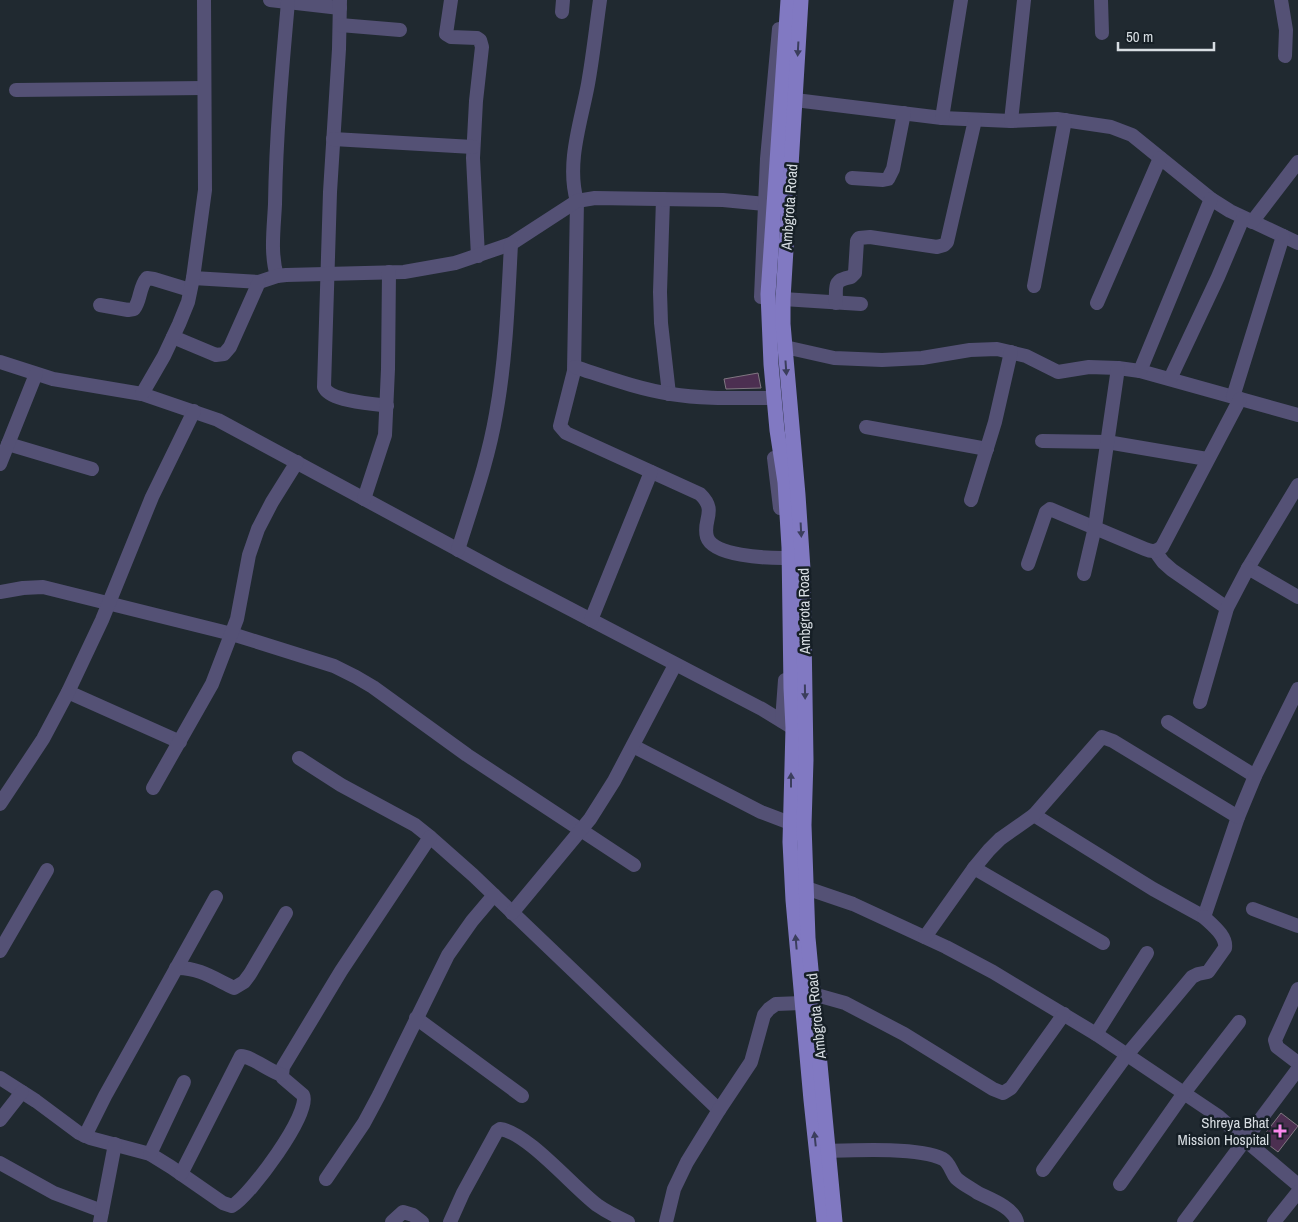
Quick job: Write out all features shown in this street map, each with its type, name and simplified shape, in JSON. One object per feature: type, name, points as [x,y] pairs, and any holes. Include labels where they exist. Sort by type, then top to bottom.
[{"type":"main road","points":[[788,0],[768,288],[771,364],[785,482],[790,547],[791,688],[788,724],[793,900],[807,998],[824,1222]]},
{"type":"main road","name":"Ambgrota Road","points":[[801,0],[783,299],[785,347],[803,569],[807,998],[828,1152],[835,1222]]},
{"type":"street","points":[[142,394],[173,337],[188,302],[192,284],[205,190],[204,0]]},
{"type":"street","points":[[270,0],[340,4],[323,381],[325,390],[336,398],[387,406]]},
{"type":"street","points":[[451,0],[446,34],[451,37],[477,38],[482,44],[474,147],[475,220],[478,256]]},
{"type":"street","points":[[600,0],[588,84],[575,144],[573,187],[577,202],[575,367],[560,426],[566,433],[700,494],[708,503],[710,514],[707,529],[708,539],[715,547],[764,558],[783,558]]},
{"type":"street","points":[[781,0],[767,158],[761,292],[767,398],[781,520],[785,681],[788,724]]},
{"type":"street","points":[[942,118],[961,0]]},
{"type":"street","points":[[1011,121],[1024,0]]},
{"type":"street","points":[[1101,0],[1102,33]]},
{"type":"street","points":[[1281,0],[1286,30],[1285,56]]},
{"type":"street","points":[[276,276],[274,259],[276,166],[279,103],[288,2]]},
{"type":"street","points":[[340,25],[400,30]]},
{"type":"street","points":[[16,90],[204,88]]},
{"type":"street","points":[[795,100],[942,118],[1011,121],[1065,120],[1123,130],[1132,135],[1211,199],[1247,220],[1298,243]]},
{"type":"street","points":[[852,178],[888,179],[893,169],[904,113]]},
{"type":"street","points":[[836,302],[838,281],[841,278],[851,277],[855,273],[857,241],[859,238],[870,237],[937,247],[947,242],[976,120]]},
{"type":"street","points":[[1034,286],[1065,120]]},
{"type":"street","points":[[333,139],[474,147]]},
{"type":"street","points":[[1096,303],[1160,158]]},
{"type":"street","points":[[1170,379],[1247,220],[1298,162]]},
{"type":"street","points":[[100,305],[128,310],[134,309],[147,278],[192,284],[260,282],[276,276],[404,272],[455,263],[511,244],[577,202],[595,198],[723,200],[765,204]]},
{"type":"street","points":[[663,199],[660,283],[661,323],[669,394]]},
{"type":"street","points":[[1140,371],[1211,199]]},
{"type":"street","points":[[1155,551],[1162,547],[1208,459],[1236,398],[1283,236]]},
{"type":"street","points":[[458,550],[485,465],[496,414],[507,317],[511,244]]},
{"type":"street","points":[[364,499],[382,449],[385,435],[389,272]]},
{"type":"street","points":[[173,337],[216,355],[224,354],[230,346],[260,282]]},
{"type":"street","points":[[783,299],[861,304]]},
{"type":"street","points":[[785,347],[851,360],[922,358],[981,349],[997,349],[1036,360],[1049,369],[1058,372],[1089,367],[1140,371],[1298,415]]},
{"type":"street","points":[[971,500],[995,422],[1011,352]]},
{"type":"street","points":[[0,362],[54,379],[142,394],[218,420],[458,550],[788,724]]},
{"type":"street","points":[[575,367],[650,390],[687,397],[767,398]]},
{"type":"street","points":[[1084,574],[1094,526],[1118,368]]},
{"type":"street","points":[[0,464],[36,374]]},
{"type":"street","points":[[0,804],[43,739],[68,692],[109,604],[152,497],[194,411]]},
{"type":"street","points":[[866,427],[987,449]]},
{"type":"street","points":[[1042,441],[1107,442],[1208,459]]},
{"type":"street","points":[[8,444],[92,469]]},
{"type":"street","points":[[153,788],[212,684],[237,619],[248,555],[258,529],[272,502],[297,462]]},
{"type":"street","points":[[591,620],[651,472]]},
{"type":"street","points":[[1200,702],[1227,608],[1248,568],[1298,485]]},
{"type":"street","points":[[1028,564],[1048,509],[1155,551],[1172,570],[1227,608]]},
{"type":"street","points":[[1248,568],[1298,597]]},
{"type":"street","points":[[0,592],[43,587],[232,634],[334,666],[356,676],[467,755],[634,865]]},
{"type":"street","points":[[512,913],[582,831],[614,781],[675,665]]},
{"type":"street","points":[[1204,917],[1238,817],[1255,776],[1298,690]]},
{"type":"street","points":[[68,692],[180,742]]},
{"type":"street","points":[[1168,722],[1255,776]]},
{"type":"street","points":[[925,938],[974,868],[1000,838],[1034,815],[1099,739],[1104,737],[1113,740],[1238,817]]},
{"type":"street","points":[[633,746],[761,812],[790,823]]},
{"type":"street","points":[[299,758],[341,785],[415,825],[430,837],[494,895],[718,1110]]},
{"type":"street","points":[[1034,815],[1137,879],[1204,917],[1225,941],[1225,948],[1208,972],[1192,977],[1126,1056],[1043,1170]]},
{"type":"street","points":[[282,1075],[283,1067],[341,971],[430,837]]},
{"type":"street","points":[[974,868],[1103,943]]},
{"type":"street","points":[[0,951],[47,870]]},
{"type":"street","points":[[806,888],[853,904],[925,938],[993,972],[1064,1014],[1218,1116],[1298,1185]]},
{"type":"street","points":[[326,1179],[372,1109],[448,954],[457,939],[494,895]]},
{"type":"street","points":[[85,1136],[104,1096],[216,897]]},
{"type":"street","points":[[1253,909],[1298,926]]},
{"type":"street","points":[[176,968],[186,967],[196,970],[234,988],[238,987],[250,974],[286,913]]},
{"type":"street","points":[[1096,1034],[1147,953]]},
{"type":"street","points":[[1298,989],[1275,1040],[1277,1047],[1298,1063]]},
{"type":"street","points":[[666,1222],[674,1189],[680,1175],[718,1110],[751,1062],[766,1011],[776,1004],[807,998],[853,1007],[922,1044],[993,1090],[1003,1092],[1007,1092],[1011,1088],[1064,1014]]},
{"type":"street","points":[[416,1018],[522,1096]]},
{"type":"street","points":[[1120,1184],[1184,1093],[1239,1022]]},
{"type":"street","points":[[0,1078],[85,1136],[150,1154],[228,1206],[238,1203],[247,1194],[281,1149],[304,1108],[305,1101],[303,1095],[282,1075],[241,1056],[181,1174]]},
{"type":"street","points":[[1184,1222],[1298,1069]]},
{"type":"street","points":[[150,1154],[184,1082]]},
{"type":"street","points":[[0,1120],[22,1092]]},
{"type":"street","points":[[450,1222],[496,1131],[500,1129],[513,1133],[547,1159],[597,1205],[628,1222]]},
{"type":"street","points":[[0,1163],[101,1217],[115,1144]]},
{"type":"street","points":[[828,1152],[864,1150],[931,1155],[947,1162],[957,1179],[1007,1209],[1016,1218],[1017,1222]]},
{"type":"street","points":[[1274,1222],[1298,1192]]},
{"type":"street","points":[[392,1222],[403,1212],[413,1215],[422,1222]]},
{"type":"building","points":[[758,373],[761,388],[726,389],[724,379]]},
{"type":"building","points":[[1281,1113],[1298,1126],[1278,1152],[1261,1139]]},
{"type":"place","name":"Shreya Bhat Mission Hospital","points":[[1280,1131]]}]
